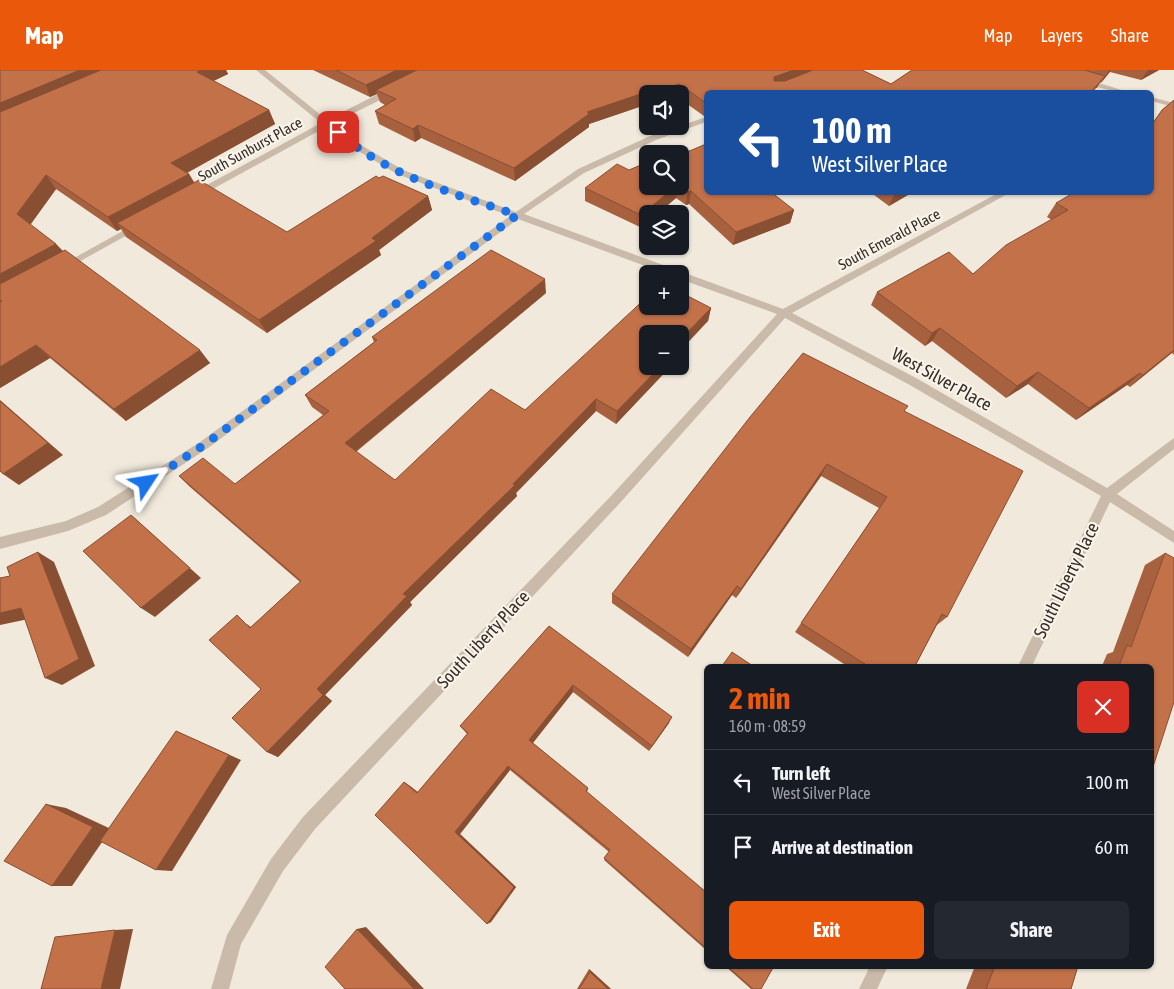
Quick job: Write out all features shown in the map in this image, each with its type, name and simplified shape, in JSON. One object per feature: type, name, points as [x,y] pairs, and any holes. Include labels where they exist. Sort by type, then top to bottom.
[{"type":"street","name":"West Silver Place","points":[[260,70],[348,141],[400,172],[654,265]]},
{"type":"street","points":[[1077,80],[1116,90]]},
{"type":"street","name":"South Sunburst Place","points":[[187,199],[327,123],[404,84]]},
{"type":"street","points":[[1154,101],[1174,105]]},
{"type":"street","points":[[0,543],[68,526],[102,511],[204,445],[517,215],[581,171],[636,145],[704,120]]},
{"type":"street","name":"South Emerald Place","points":[[784,313],[1002,195]]},
{"type":"street","points":[[56,270],[144,223]]},
{"type":"street","name":"West Silver Place","points":[[689,278],[784,313],[912,381],[1108,494],[1174,538]]},
{"type":"street","name":"South Liberty Place","points":[[220,989],[233,941],[277,865],[309,823],[615,500],[784,313]]},
{"type":"street","points":[[1108,494],[1174,443]]},
{"type":"street","name":"South Liberty Place","points":[[1026,664],[1108,494]]},
{"type":"street","points":[[868,989],[878,969]]},
{"type":"building","points":[[0,70],[80,70],[0,103]]},
{"type":"building","points":[[101,70],[201,70],[197,72],[269,110],[171,163],[189,174],[108,217],[46,175],[17,214],[56,244],[0,274],[0,112]]},
{"type":"building","points":[[336,70],[397,70],[366,85]]},
{"type":"building","points":[[417,70],[794,70],[774,77],[774,81],[785,81],[813,70],[862,70],[891,84],[912,70],[1084,70],[1105,76],[1093,90],[704,90],[704,102],[689,91],[689,85],[639,85],[639,94],[587,112],[589,114],[514,168],[418,125],[413,129],[375,111],[396,99],[376,90]]},
{"type":"building","points":[[1174,100],[1174,350],[1143,375],[1140,373],[1089,408],[1038,372],[1017,386],[940,328],[932,333],[877,292],[949,252],[973,274],[1006,245],[1068,210],[1056,203],[1070,195],[1154,195],[1154,122],[1162,110]]},
{"type":"building","points":[[704,145],[704,195],[775,195],[794,210],[736,232],[691,191],[689,192],[689,151]]},
{"type":"building","points":[[617,164],[629,170],[639,166],[639,195],[665,195],[653,205],[639,205],[639,214],[585,188]]},
{"type":"building","points":[[376,176],[379,178],[383,176],[428,196],[372,238],[376,241],[259,320],[117,223],[199,180],[287,232]]},
{"type":"building","points":[[65,250],[200,350],[114,409],[36,345],[0,367],[0,302],[2,301],[0,300],[0,284]]},
{"type":"building","points":[[491,250],[545,279],[345,443],[395,480],[491,389],[525,410],[639,304],[639,315],[689,315],[689,297],[711,308],[689,331],[689,325],[639,325],[639,375],[652,375],[617,411],[596,399],[513,484],[515,485],[403,594],[407,596],[317,689],[323,695],[267,752],[232,718],[261,689],[209,640],[237,615],[250,628],[301,581],[179,476],[203,458],[235,484],[329,411],[305,395],[377,340],[372,337]]},
{"type":"building","points":[[803,353],[908,406],[904,411],[1023,471],[947,617],[942,614],[916,664],[865,664],[801,623],[887,497],[827,464],[741,589],[737,586],[691,649],[612,594],[750,417]]},
{"type":"building","points":[[0,401],[48,443],[3,474],[0,471]]},
{"type":"building","points":[[131,515],[190,568],[141,608],[83,551]]},
{"type":"building","points":[[38,552],[79,659],[45,678],[21,608],[0,613],[0,578],[10,576],[7,567]]},
{"type":"building","points":[[1165,553],[1174,558],[1174,702],[1154,764],[1154,664],[1120,664],[1127,645],[1131,647]]},
{"type":"building","points":[[549,626],[672,717],[652,746],[573,685],[529,740],[588,788],[586,791],[704,890],[704,946],[604,858],[610,850],[508,766],[455,832],[514,887],[487,924],[375,815],[404,782],[417,793],[468,733],[460,726]]},
{"type":"building","points":[[732,652],[750,664],[723,664]]},
{"type":"building","points":[[176,731],[229,755],[156,870],[100,841]]},
{"type":"building","points":[[46,804],[93,827],[52,886],[4,861]]},
{"type":"building","points":[[357,929],[414,989],[345,989],[325,967]]},
{"type":"building","points":[[115,930],[101,989],[41,989],[55,937]]},
{"type":"building","points":[[730,969],[772,969],[761,989],[753,989]]},
{"type":"building","points":[[994,969],[1077,969],[1071,989],[986,989]]},
{"type":"building","points":[[590,972],[608,989],[579,989]]},
{"type":"route","points":[[146,483],[204,445],[517,215],[431,185],[400,172],[372,157],[338,132]]}]
